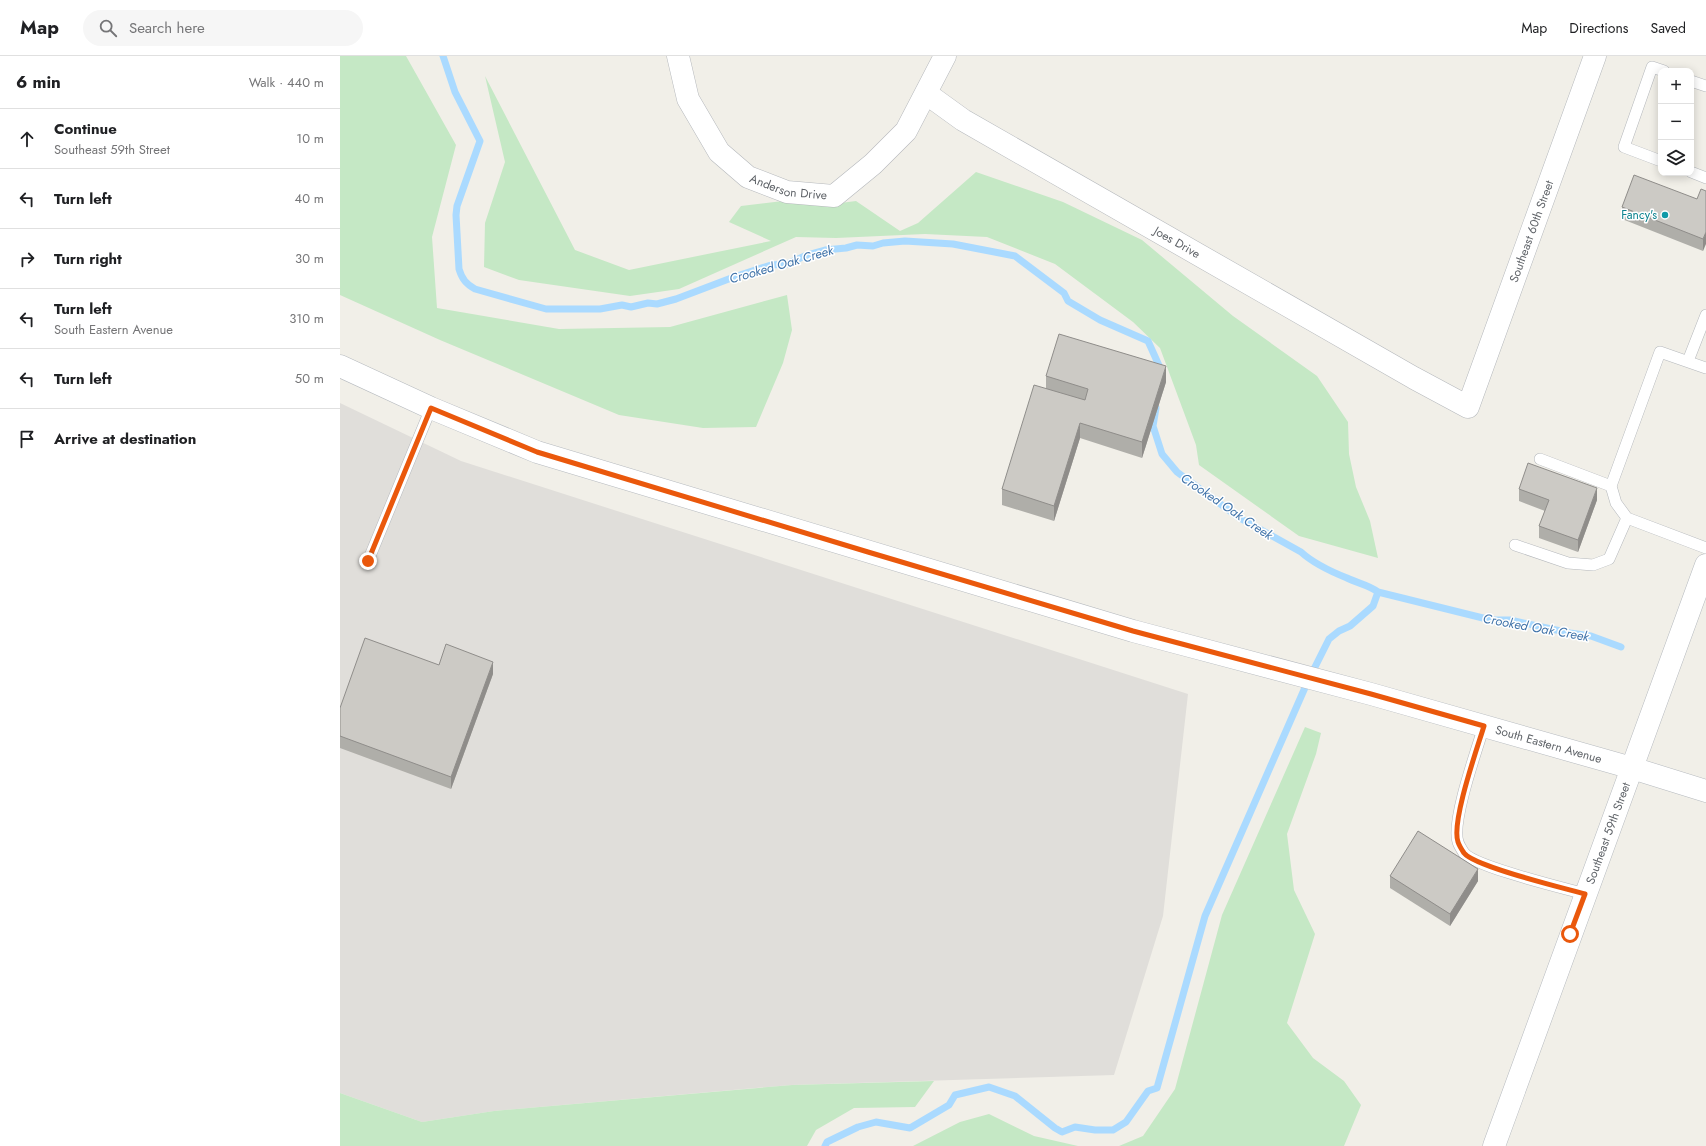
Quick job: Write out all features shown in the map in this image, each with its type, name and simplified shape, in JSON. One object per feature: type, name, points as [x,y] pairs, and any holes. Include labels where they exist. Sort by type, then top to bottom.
[{"type":"main road","name":"Anderson Drive","points":[[678,56],[688,99],[718,152],[748,177],[787,192],[834,196],[873,164],[906,131],[927,94]]},
{"type":"main road","points":[[927,94],[945,56]]},
{"type":"main road","name":"Southeast 60th Street","points":[[1468,407],[1595,56]]},
{"type":"main road","name":"Joes Drive","points":[[927,94],[977,128],[1414,378],[1468,407]]},
{"type":"main road","name":"South Eastern Avenue","points":[[340,366],[431,408],[537,452],[1133,631],[1371,694],[1632,768],[1706,791]]},
{"type":"main road","name":"Southeast 59th Street","points":[[1494,1146],[1706,565]]},
{"type":"lane","points":[[1658,69],[1652,67],[1624,147],[1658,160]]},
{"type":"lane","points":[[1694,82],[1706,86]]},
{"type":"lane","points":[[1694,173],[1706,178]]},
{"type":"lane","points":[[1688,362],[1706,315]]},
{"type":"lane","points":[[1706,368],[1660,352],[1611,486],[1616,503],[1627,518],[1706,548]]},
{"type":"lane","points":[[368,561],[431,408]]},
{"type":"lane","points":[[1540,459],[1611,486]]},
{"type":"lane","points":[[1515,545],[1568,563],[1593,565],[1609,559],[1627,518]]},
{"type":"lane","points":[[1484,726],[1459,811],[1457,826],[1458,841],[1464,854],[1478,862],[1498,869],[1585,894]]},
{"type":"shaded area","points":[[340,403],[461,461],[1188,694],[1163,916],[1114,1075],[791,1085],[494,1111],[422,1122],[340,1093]]},
{"type":"green space","points":[[340,56],[406,56],[456,145],[432,237],[437,308],[559,329],[670,327],[787,295],[792,330],[783,363],[756,427],[703,428],[619,415],[440,340],[340,295]]},
{"type":"green space","points":[[485,76],[575,250],[629,270],[771,241],[729,222],[741,206],[783,201],[817,206],[856,201],[900,231],[918,223],[976,172],[1063,202],[1142,240],[1233,316],[1317,376],[1348,422],[1349,454],[1356,487],[1370,521],[1378,558],[1299,536],[1199,465],[1196,445],[1160,348],[1133,322],[1055,264],[987,237],[925,234],[836,238],[796,237],[679,289],[630,296],[519,280],[484,267],[485,223],[505,162]]},
{"type":"green space","points":[[1305,727],[1321,733],[1316,754],[1287,834],[1294,890],[1315,934],[1287,1023],[1313,1058],[1344,1081],[1361,1105],[1344,1146],[1119,1146],[1143,1136],[1175,1089],[1222,915]]},
{"type":"green space","points":[[934,1081],[915,1107],[854,1108],[816,1130],[807,1146],[340,1146],[340,1093],[422,1122],[494,1111],[792,1085]]},
{"type":"green space","points":[[989,1114],[1034,1136],[1078,1146],[913,1146],[960,1122]]},
{"type":"building","name":"Fancy's","points":[[1634,175],[1697,199],[1701,189],[1706,191],[1706,232],[1703,239],[1622,207]]},
{"type":"building","points":[[1059,334],[1166,366],[1142,442],[1080,423],[1054,506],[1002,489],[1034,385],[1085,400],[1088,389],[1046,376]]},
{"type":"building","points":[[1528,463],[1597,488],[1578,540],[1539,526],[1549,500],[1519,489]]},
{"type":"building","points":[[365,638],[439,665],[446,644],[493,662],[451,777],[340,736],[340,708]]},
{"type":"building","points":[[1418,831],[1478,869],[1450,914],[1390,876]]},
{"type":"waterway","name":"Crooked Oak Creek","points":[[443,56],[455,92],[480,141],[457,206],[456,215],[459,269],[465,281],[475,289],[546,309],[600,309],[622,305],[631,307],[648,303],[657,304],[676,299],[734,277],[771,265],[787,264],[807,255],[825,250],[846,248],[857,245],[873,246],[883,243],[905,241],[953,244],[1015,256],[1064,293],[1068,301],[1100,320],[1148,341],[1161,372]]},
{"type":"waterway","name":"Crooked Oak Creek","points":[[1156,408],[1153,426],[1162,454],[1177,472],[1238,517],[1301,552],[1311,560],[1329,570],[1378,592],[1491,620],[1510,620],[1591,636],[1621,647]]},
{"type":"waterway","points":[[825,1146],[827,1142],[858,1127],[876,1122],[910,1128],[949,1105],[955,1095],[989,1087],[1015,1096],[1062,1132],[1075,1127],[1095,1130],[1113,1130],[1126,1122],[1148,1091],[1157,1088],[1205,916],[1307,683],[1329,639],[1339,631],[1350,626],[1373,606],[1378,592]]},
{"type":"place","name":"Fancy's","points":[[1665,215]]},
{"type":"route","points":[[368,561],[431,408],[537,452],[868,552],[1133,631],[1371,694],[1484,726],[1459,811],[1457,826],[1458,841],[1464,854],[1478,862],[1520,876],[1585,894],[1570,934]]}]
